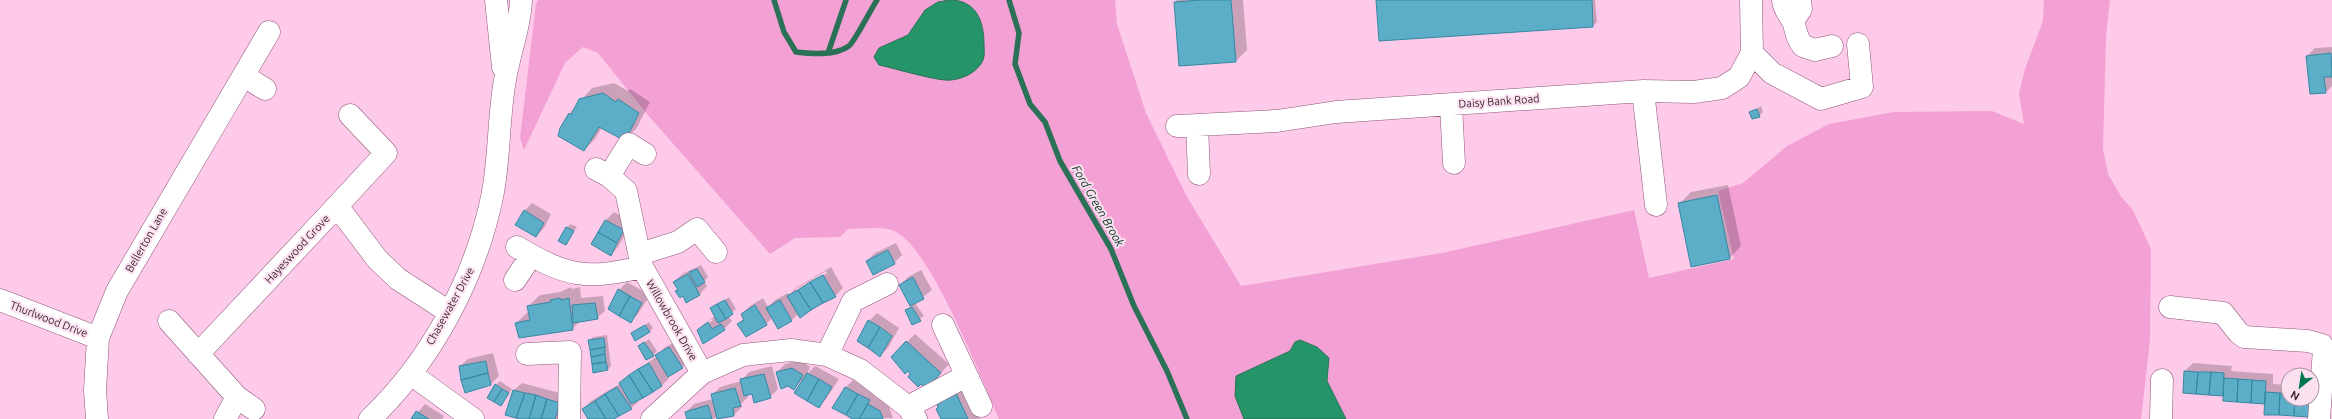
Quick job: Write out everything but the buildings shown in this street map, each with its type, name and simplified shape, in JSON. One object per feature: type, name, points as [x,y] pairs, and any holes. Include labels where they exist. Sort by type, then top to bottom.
[{"type":"street","name":"Chasewater Drive","points":[[496,0],[504,80]]},
{"type":"street","name":"Chasewater Drive","points":[[370,419],[411,374],[449,312],[474,263],[492,197],[504,80],[519,23],[521,0]]},
{"type":"street","name":"Daisy Bank Road","points":[[1199,174],[1187,126],[1277,121],[1336,112],[1643,91],[1694,92],[1722,88],[1739,77],[1752,53],[1751,0]]},
{"type":"street","points":[[1783,0],[1784,10],[1793,21],[1794,30],[1803,46],[1815,50],[1832,46]]},
{"type":"street","points":[[1793,21],[1801,9],[1800,0]]},
{"type":"street","name":"Bellerton Lane","points":[[97,419],[95,390],[98,338],[117,291],[269,32]]},
{"type":"street","points":[[1752,53],[1772,72],[1821,98],[1870,87],[1858,44]]},
{"type":"street","points":[[244,76],[265,89]]},
{"type":"street","points":[[1643,91],[1656,205]]},
{"type":"street","points":[[1451,105],[1454,163]]},
{"type":"street","points":[[337,206],[386,153],[350,115]]},
{"type":"street","name":"Willowbrook Drive","points":[[645,154],[629,144],[603,172],[626,191],[641,260],[702,373]]},
{"type":"street","name":"Hayeswood Grove","points":[[198,354],[337,206],[377,259],[393,274],[449,312]]},
{"type":"street","points":[[641,260],[678,242],[697,229],[716,252]]},
{"type":"street","name":"Willowbrook Drive","points":[[515,280],[524,252],[560,270],[582,275],[601,275],[641,260]]},
{"type":"street","points":[[827,355],[853,301],[887,284]]},
{"type":"street","name":"Thurlwood Drive","points":[[0,300],[98,338]]},
{"type":"street","points":[[2170,307],[2223,313],[2238,332],[2244,337],[2308,341],[2322,345],[2324,349],[2319,419]]},
{"type":"street","points":[[169,321],[245,403],[225,419]]},
{"type":"street","points":[[943,325],[981,406]]},
{"type":"street","points":[[652,419],[702,373],[743,355],[791,350],[827,355],[860,370],[912,413],[966,376]]},
{"type":"street","points":[[527,354],[570,352],[569,419]]},
{"type":"street","points":[[411,374],[473,419]]},
{"type":"street","points":[[2161,419],[2162,380]]},
{"type":"shaded area","points":[[538,0],[1115,0],[1117,24],[1146,113],[1186,195],[1241,286],[1442,253],[1634,210],[1649,278],[1734,259],[1718,191],[1743,183],[1787,146],[1829,124],[1894,112],[1992,111],[2024,124],[2019,93],[2025,69],[2043,21],[2044,0],[2110,0],[2106,36],[2103,149],[2108,174],[2122,198],[2133,210],[2151,249],[2150,340],[2141,419],[1346,419],[1327,381],[1329,369],[1295,342],[1290,351],[1236,376],[1235,396],[1244,419],[999,419],[954,316],[923,261],[908,242],[889,229],[848,229],[840,237],[795,238],[770,254],[647,114],[598,53],[583,47],[565,63],[524,150],[520,138],[536,4]]},
{"type":"shaded area","points":[[950,0],[959,1],[972,8],[977,13],[980,20],[984,36],[984,54],[983,60],[978,68],[965,76],[945,80],[879,65],[874,57],[879,48],[908,35],[925,10],[938,2]]},
{"type":"shaded area","points":[[1300,340],[1317,347],[1329,358],[1327,381],[1346,419],[1244,419],[1235,396],[1236,376],[1290,351],[1295,342]]},
{"type":"waterway","name":"Ford Green Brook","points":[[774,0],[784,32],[796,52],[816,54],[830,53],[849,46],[877,0]]},
{"type":"waterway","name":"Ford Green Brook","points":[[828,53],[846,0]]},
{"type":"waterway","name":"Ford Green Brook","points":[[1009,0],[1019,33],[1015,64],[1030,104],[1045,122],[1060,161],[1111,249],[1134,306],[1167,371],[1187,419]]}]
